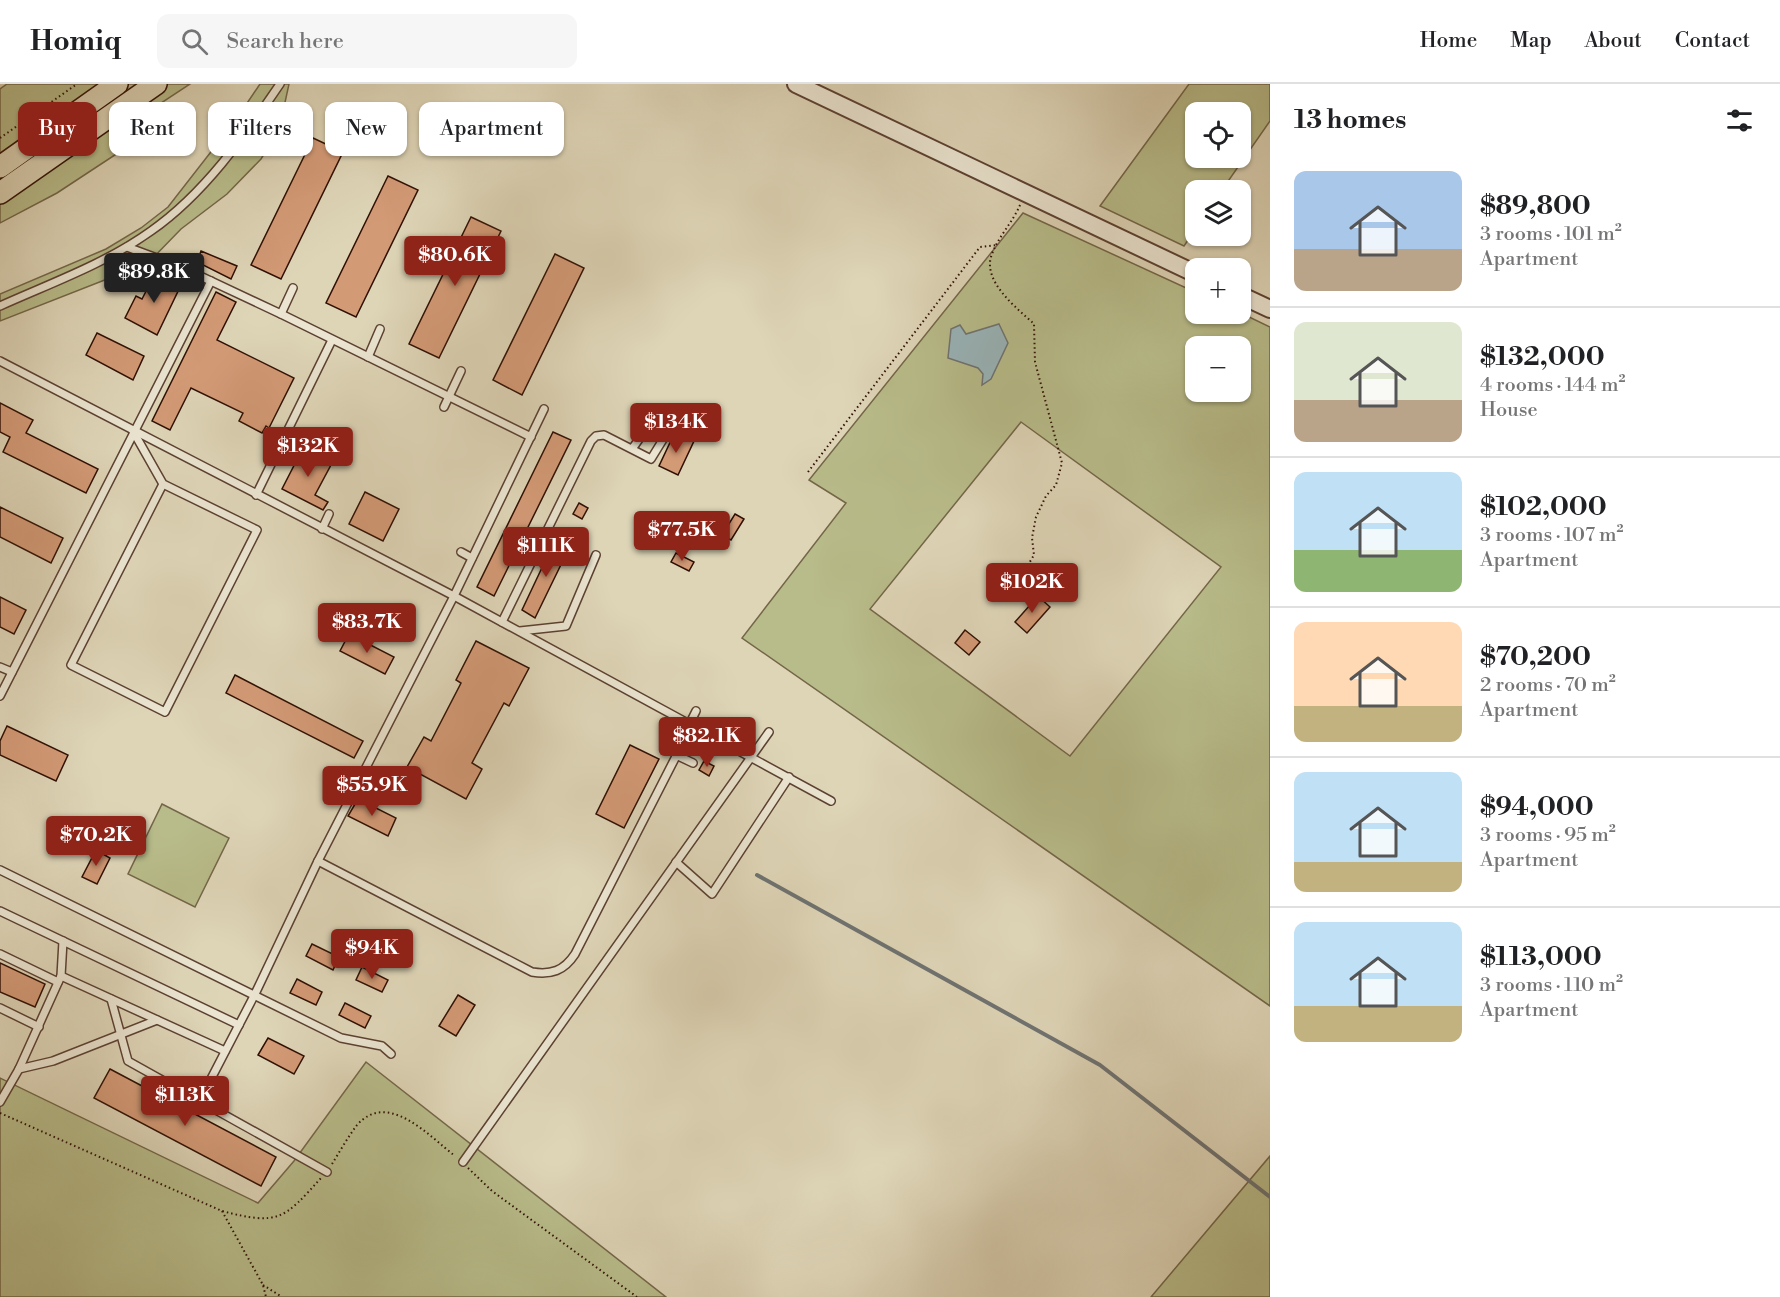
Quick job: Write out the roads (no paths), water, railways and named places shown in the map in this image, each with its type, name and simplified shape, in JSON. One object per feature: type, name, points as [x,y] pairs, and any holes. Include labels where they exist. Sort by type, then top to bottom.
[{"type":"main road","points":[[0,167],[117,84]]},
{"type":"main road","points":[[0,194],[156,84]]},
{"type":"street","points":[[796,84],[1185,269]]},
{"type":"street","points":[[1251,301],[1270,309]]},
{"type":"lane","points":[[0,306],[98,263],[127,247],[170,216],[201,185],[247,132],[280,84]]},
{"type":"lane","points":[[127,247],[211,281],[282,314],[531,437]]},
{"type":"lane","points":[[0,696],[211,281]]},
{"type":"lane","points":[[282,314],[293,288]]},
{"type":"lane","points":[[368,357],[380,329]]},
{"type":"lane","points":[[256,495],[332,340]]},
{"type":"lane","points":[[0,361],[454,596],[831,801]]},
{"type":"lane","points":[[444,406],[461,370]]},
{"type":"lane","points":[[199,1102],[255,994],[318,861],[454,596],[544,409]]},
{"type":"lane","points":[[502,622],[591,441],[596,436],[604,435],[651,459],[668,433],[656,426],[647,428],[632,449]]},
{"type":"lane","points":[[133,431],[163,484],[257,530],[165,712],[71,665],[163,484]]},
{"type":"lane","points":[[322,529],[329,514]]},
{"type":"lane","points":[[461,552],[472,558]]},
{"type":"lane","points":[[519,631],[567,626],[596,555]]},
{"type":"lane","points":[[0,667],[12,672]]},
{"type":"lane","points":[[318,861],[532,972],[552,972],[569,963],[575,954],[696,711]]},
{"type":"lane","points":[[463,1162],[769,732]]},
{"type":"lane","points":[[676,755],[693,763]]},
{"type":"lane","points":[[676,862],[712,894],[789,777]]},
{"type":"lane","points":[[0,870],[341,1038],[374,1044],[391,1054]]},
{"type":"lane","points":[[0,911],[239,1025]]},
{"type":"lane","points":[[0,1102],[19,1069],[59,979],[63,942]]},
{"type":"lane","points":[[0,954],[111,999],[225,1051]]},
{"type":"lane","points":[[111,999],[128,1061],[327,1172]]},
{"type":"lane","points":[[0,1008],[39,1027]]},
{"type":"lane","points":[[19,1069],[53,1061],[157,1020]]},
{"type":"water","points":[[999,324],[1008,343],[991,379],[982,385],[983,374],[978,368],[948,358],[951,329],[960,325],[966,334]]},
{"type":"waterway","points":[[757,875],[1100,1065],[1270,1197]]}]
